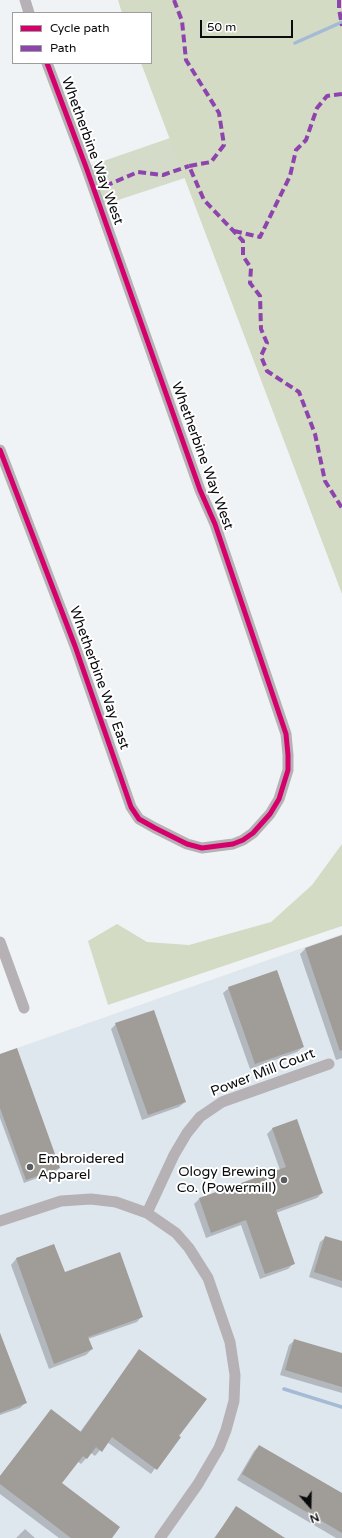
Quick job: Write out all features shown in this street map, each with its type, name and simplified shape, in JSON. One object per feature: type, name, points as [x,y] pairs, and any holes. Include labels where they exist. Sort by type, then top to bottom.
[{"type":"street","points":[[25,0],[29,12]]},
{"type":"street","name":"Whetherbine Way West","points":[[47,64],[86,166],[200,490],[215,524],[286,734],[288,770],[285,785],[279,799],[270,814],[253,833],[233,844]]},
{"type":"street","name":"Whetherbine Way East","points":[[0,450],[72,638],[131,807],[139,819],[187,844],[202,848],[233,844]]},
{"type":"street","points":[[0,942],[24,1008]]},
{"type":"street","name":"Power Mill Court","points":[[146,1213],[174,1155],[187,1133],[200,1118],[222,1102],[329,1064]]},
{"type":"street","points":[[0,1221],[61,1201],[91,1199],[116,1202],[146,1213],[176,1233],[200,1264],[210,1285],[230,1342],[235,1375],[234,1401],[219,1448],[198,1484],[160,1538]]},
{"type":"shaded area","points":[[342,934],[342,1538],[0,1538],[0,1054]]},
{"type":"green space","points":[[118,0],[342,0],[342,594],[141,64],[152,64],[152,12],[122,12]]},
{"type":"green space","points":[[170,138],[185,178],[100,206],[86,167]]},
{"type":"green space","points":[[342,844],[342,926],[108,1005],[88,941],[117,924],[147,942],[189,945],[271,922],[312,885]]},
{"type":"building","points":[[342,935],[342,1050],[340,1051],[305,948]]},
{"type":"building","points":[[277,970],[304,1047],[255,1064],[228,987]]},
{"type":"building","points":[[154,1010],[186,1102],[148,1115],[115,1023]]},
{"type":"building","points":[[17,1048],[60,1168],[26,1180],[0,1108],[0,1054]]},
{"type":"building","name":"Ology Brewing Co. (Powermill)","points":[[297,1119],[323,1193],[276,1210],[295,1264],[265,1274],[246,1220],[211,1233],[199,1198],[286,1167],[272,1128]]},
{"type":"building","points":[[325,1236],[342,1241],[342,1281],[314,1272]]},
{"type":"building","points":[[54,1244],[65,1272],[120,1252],[143,1317],[88,1337],[93,1349],[54,1364],[16,1258]]},
{"type":"building","points":[[0,1333],[27,1403],[0,1413]]},
{"type":"building","points":[[294,1339],[342,1353],[342,1387],[285,1370]]},
{"type":"building","points":[[139,1349],[207,1399],[179,1436],[181,1437],[157,1470],[112,1437],[102,1452],[96,1447],[87,1459],[83,1456],[62,1483],[120,1527],[112,1538],[71,1538],[0,1484],[0,1476],[51,1409],[81,1432]]},
{"type":"building","points":[[259,1445],[342,1493],[342,1533],[242,1474]]},
{"type":"building","points":[[236,1506],[285,1538],[215,1538]]},
{"type":"waterway","points":[[295,43],[342,22]]},
{"type":"waterway","points":[[284,1389],[342,1407]]},
{"type":"marked path","points":[[174,0],[182,21],[186,60],[219,113],[224,145],[211,162],[189,166],[204,200],[243,241],[243,256],[251,268],[250,283],[260,296],[261,329],[267,343],[261,356],[267,371],[299,392],[315,434],[325,481],[342,508]]},
{"type":"marked path","points":[[339,0],[342,26]]},
{"type":"marked path","points":[[234,231],[260,237],[290,176],[296,150],[306,140],[317,108],[327,96],[342,94]]},
{"type":"marked path","points":[[105,186],[138,172],[163,175],[189,166]]},
{"type":"cycle path","points":[[0,450],[75,646],[131,807],[139,819],[187,844],[202,848],[233,844],[243,840],[253,833],[270,814],[279,799],[288,770],[286,734],[215,524],[200,490],[86,167],[47,64]]},
{"type":"place","name":"Embroidered Apparel","points":[[30,1167]]},
{"type":"place","name":"Ology Brewing Co. (Powermill)","points":[[284,1180]]}]
